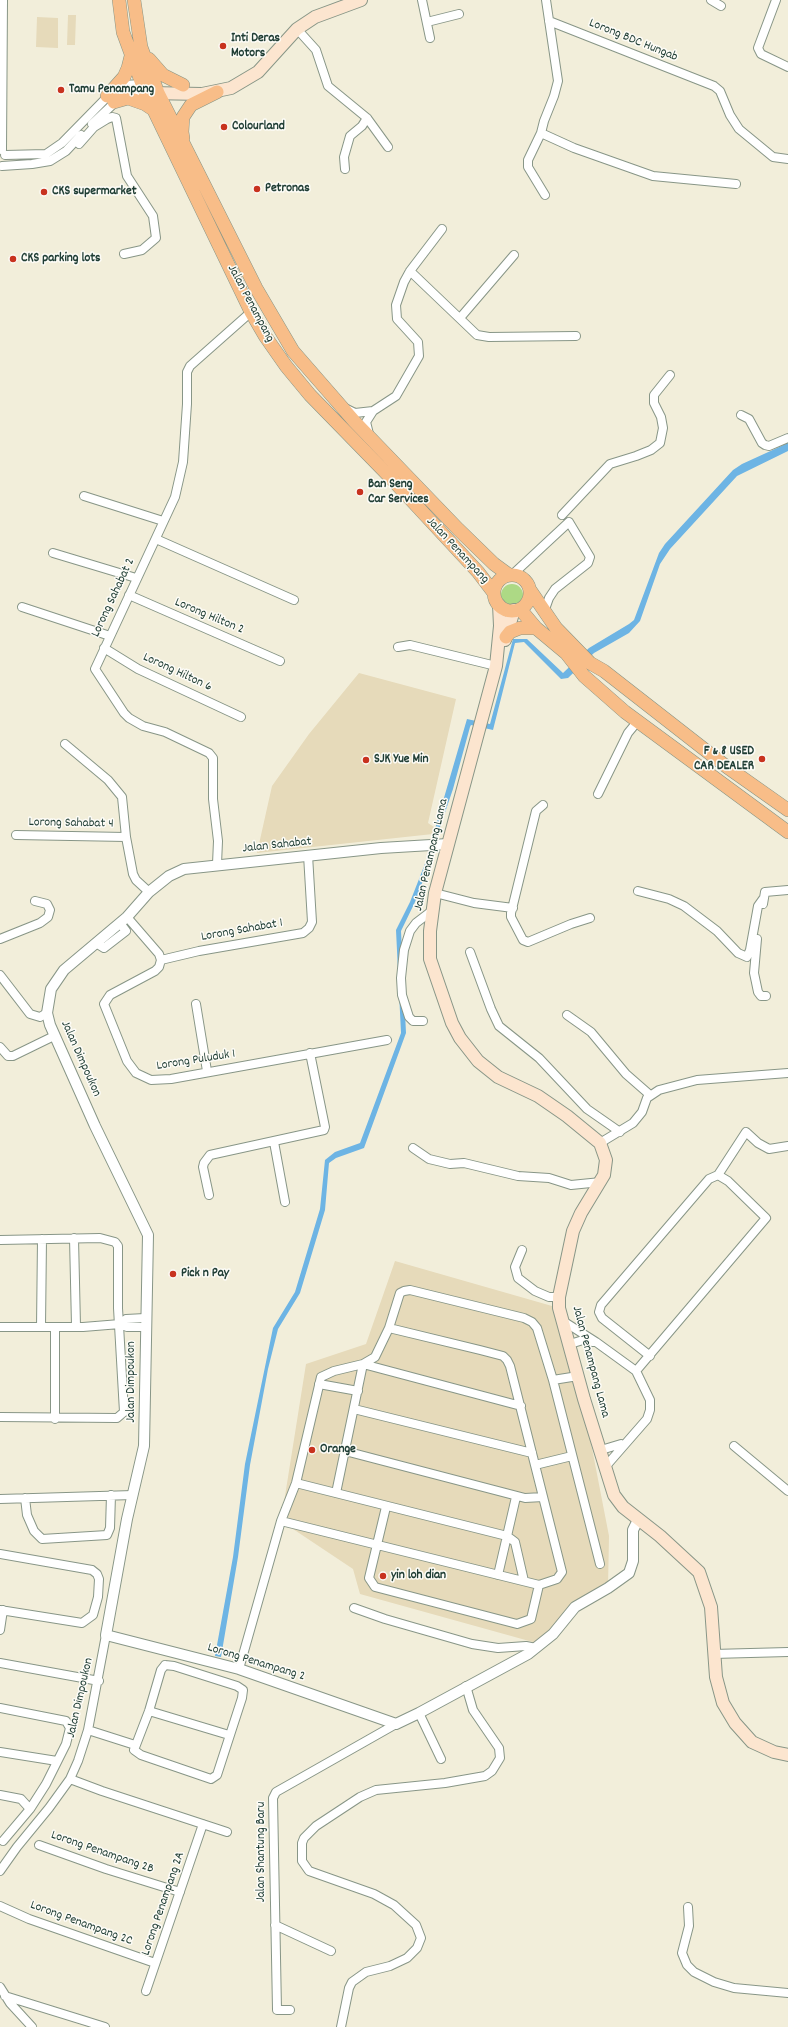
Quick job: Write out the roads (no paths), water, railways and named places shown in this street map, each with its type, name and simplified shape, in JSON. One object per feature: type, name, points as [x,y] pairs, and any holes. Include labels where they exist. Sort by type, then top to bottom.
[{"type":"main road","name":"Jalan Penampang","points":[[119,0],[123,32],[131,56],[150,88],[251,312],[286,366],[310,395],[478,572],[497,599]]},
{"type":"main road","name":"Jalan Penampang","points":[[134,0],[137,29],[145,55],[150,88]]},
{"type":"main road","points":[[188,156],[182,132],[183,117],[192,105],[200,99],[231,88],[258,72],[297,29],[315,17],[348,2],[361,0]]},
{"type":"main road","points":[[145,55],[157,70],[169,79],[183,85]]},
{"type":"main road","points":[[110,99],[124,77],[131,56]]},
{"type":"main road","points":[[150,88],[183,85],[219,85],[249,78]]},
{"type":"main road","points":[[150,88],[217,92]]},
{"type":"main road","points":[[110,99],[128,98],[145,104],[162,116]]},
{"type":"main road","name":"Jalan Penampang","points":[[162,116],[188,156],[256,288],[293,351],[342,406],[458,529],[494,564],[510,575]]},
{"type":"main road","points":[[530,590],[528,601],[517,609],[506,609],[497,599],[498,581],[510,575],[524,579],[571,652],[637,722],[788,832]]},
{"type":"main road","name":"Jalan Penampang Lama","points":[[497,599],[499,639],[496,653],[497,662]]},
{"type":"main road","points":[[517,609],[536,628],[571,652]]},
{"type":"main road","name":"Jalan Penampang Lama","points":[[517,609],[497,662],[435,893],[430,931],[430,959],[452,1023],[460,1038],[488,1070],[507,1082],[538,1096],[567,1116],[600,1143],[606,1160],[601,1182],[581,1213],[574,1231],[559,1297],[559,1308],[614,1495],[623,1507],[660,1536],[699,1572],[710,1607],[716,1677],[723,1703],[742,1733],[758,1745],[788,1756]]},
{"type":"main road","points":[[506,637],[510,632],[520,628],[536,628]]},
{"type":"main road","points":[[585,667],[604,671],[727,767],[788,810]]},
{"type":"street","points":[[1,166],[5,161],[2,151],[2,0]]},
{"type":"street","points":[[422,0],[430,38]]},
{"type":"street","points":[[545,195],[528,167],[528,160],[541,133],[558,81],[546,0]]},
{"type":"street","points":[[711,0],[721,6]]},
{"type":"street","points":[[776,0],[758,48],[761,54],[788,67]]},
{"type":"street","points":[[427,22],[459,14]]},
{"type":"street","name":"Lorong BDC Hungab","points":[[549,21],[714,86],[723,97],[739,128],[773,157],[788,159]]},
{"type":"street","points":[[297,29],[308,39],[316,50],[328,86],[367,118],[388,147]]},
{"type":"street","points":[[1,166],[18,166],[42,163],[58,156],[123,85],[150,88]]},
{"type":"street","points":[[2,151],[40,155],[53,150],[110,99]]},
{"type":"street","points":[[79,144],[94,127],[112,117],[116,118],[127,176],[153,216],[156,238],[142,250],[124,254]]},
{"type":"street","points":[[345,169],[344,157],[350,136],[362,126],[367,118]]},
{"type":"street","points":[[541,133],[574,148],[653,176],[736,184]]},
{"type":"street","points":[[2,151],[13,159],[18,166]]},
{"type":"street","points":[[342,406],[355,413],[374,410],[396,396],[419,356],[418,342],[395,315],[396,305],[399,294],[410,270],[442,229]]},
{"type":"street","points":[[460,318],[514,255]]},
{"type":"street","points":[[410,270],[477,335],[483,337],[576,336]]},
{"type":"street","name":"Lorong Sahabat 2","points":[[217,864],[218,841],[213,799],[213,758],[209,753],[165,732],[136,722],[124,713],[95,670],[174,497],[183,462],[187,404],[187,372],[190,366],[251,312]]},
{"type":"street","points":[[562,515],[610,464],[651,450],[660,442],[662,438],[662,422],[654,399],[658,390],[670,375]]},
{"type":"street","points":[[370,436],[366,428],[366,422],[374,410]]},
{"type":"street","points":[[741,415],[749,419],[765,446],[769,446],[788,438]]},
{"type":"street","points":[[84,496],[163,520]]},
{"type":"street","points":[[510,575],[568,522],[590,557],[588,563],[555,589],[549,598],[544,612]]},
{"type":"street","points":[[156,539],[294,600]]},
{"type":"street","points":[[53,553],[136,578]]},
{"type":"street","name":"Lorong Hilton 2","points":[[129,595],[280,661]]},
{"type":"street","points":[[22,607],[110,636]]},
{"type":"street","points":[[398,647],[410,645],[497,662]]},
{"type":"street","name":"Lorong Hilton 6","points":[[104,648],[138,669],[241,717]]},
{"type":"street","points":[[598,794],[628,733],[637,722]]},
{"type":"street","points":[[65,744],[108,780],[122,798],[126,837],[133,874],[136,880],[149,892]]},
{"type":"street","points":[[543,805],[536,811],[513,908],[512,918],[525,942],[590,918]]},
{"type":"street","name":"Lorong Sahabat 4","points":[[16,836],[126,837]]},
{"type":"street","name":"Jalan Sahabat","points":[[123,920],[149,892],[176,872],[217,864],[448,844]]},
{"type":"street","name":"Lorong Sahabat 1","points":[[162,960],[199,951],[302,933],[309,928],[312,922],[308,856]]},
{"type":"street","points":[[766,996],[762,996],[758,992],[754,973],[763,899],[765,892],[788,890]]},
{"type":"street","points":[[638,891],[669,899],[684,906],[717,932],[738,953],[746,957],[750,950],[758,906],[763,899]]},
{"type":"street","points":[[435,893],[480,904],[513,908]]},
{"type":"street","points":[[0,938],[40,923],[48,917],[50,910],[47,904],[35,901]]},
{"type":"street","points":[[423,1021],[415,1021],[409,1017],[402,995],[401,978],[404,950],[410,931],[416,923],[433,910]]},
{"type":"street","points":[[123,920],[159,954],[162,960]]},
{"type":"street","name":"Jalan Dimpoukon","points":[[0,1871],[17,1847],[38,1823],[70,1778],[78,1761],[88,1730],[99,1681],[106,1635],[145,1432],[145,1322],[148,1235],[54,1036],[47,1013],[48,996],[54,983],[64,970],[123,920]]},
{"type":"street","points":[[470,952],[490,1009],[499,1026],[539,1058],[587,1109],[620,1132]]},
{"type":"street","name":"Lorong Puluduk 1","points":[[162,960],[159,967],[155,971],[110,995],[104,1004],[127,1060],[136,1073],[151,1080],[171,1078],[387,1040]]},
{"type":"street","points":[[0,975],[30,1014],[40,1017],[47,1013]]},
{"type":"street","points":[[196,1004],[207,1071]]},
{"type":"street","points":[[567,1015],[591,1032],[626,1074],[650,1095]]},
{"type":"street","points":[[0,1047],[8,1056],[13,1056],[54,1036]]},
{"type":"street","points":[[209,1195],[203,1167],[210,1155],[321,1132],[325,1127],[310,1053]]},
{"type":"street","points":[[600,1143],[620,1132],[638,1118],[650,1095],[659,1090],[697,1080],[788,1074]]},
{"type":"street","points":[[650,1356],[602,1318],[599,1312],[601,1305],[709,1178],[718,1175],[746,1132],[758,1143],[769,1149],[788,1146]]},
{"type":"street","points":[[274,1142],[286,1202]]},
{"type":"street","points":[[413,1148],[428,1159],[450,1164],[464,1163],[518,1176],[549,1178],[571,1185],[601,1182]]},
{"type":"street","points":[[636,1371],[766,1218],[728,1181],[718,1175]]},
{"type":"street","points":[[74,1238],[76,1326]]},
{"type":"street","points":[[0,1240],[100,1238],[115,1242],[118,1246],[124,1412],[117,1418],[55,1419],[0,1417]]},
{"type":"street","points":[[41,1327],[42,1239]]},
{"type":"street","points":[[522,1250],[515,1266],[518,1278],[535,1291],[549,1297],[559,1297]]},
{"type":"street","points":[[239,1669],[281,1521],[296,1483],[321,1377],[325,1374],[363,1364],[375,1357],[390,1328],[400,1293],[410,1290],[524,1318],[532,1322],[537,1328],[553,1380],[600,1564]]},
{"type":"street","points":[[0,1327],[55,1327],[120,1324],[126,1319],[145,1322]]},
{"type":"street","points":[[563,1321],[596,1342],[636,1371],[650,1400],[650,1410],[647,1419],[624,1443],[606,1466]]},
{"type":"street","points":[[55,1327],[55,1419]]},
{"type":"street","points":[[281,1521],[538,1585],[557,1579],[562,1572],[521,1406],[510,1366],[503,1356],[390,1328]]},
{"type":"street","points":[[570,1344],[583,1340],[596,1342]]},
{"type":"street","points":[[336,1493],[363,1364]]},
{"type":"street","points":[[363,1364],[521,1406]]},
{"type":"street","points":[[553,1380],[578,1376]]},
{"type":"street","points":[[319,1384],[358,1391]]},
{"type":"street","points":[[354,1409],[532,1453]]},
{"type":"street","points":[[601,1450],[612,1448],[624,1443]]},
{"type":"street","points":[[734,1446],[788,1491]]},
{"type":"street","points":[[345,1451],[516,1496],[531,1499],[543,1497]]},
{"type":"street","points":[[535,1465],[572,1456]]},
{"type":"street","points":[[296,1483],[507,1536],[515,1542],[524,1581]]},
{"type":"street","points":[[0,1499],[133,1494]]},
{"type":"street","points":[[25,1498],[27,1515],[34,1531],[42,1539],[107,1535],[110,1528],[111,1495]]},
{"type":"street","points":[[498,1575],[516,1496]]},
{"type":"street","points":[[386,1506],[369,1578],[375,1587],[517,1624],[530,1619],[538,1585]]},
{"type":"street","name":"Jalan Shantung Baru","points":[[290,2010],[277,2010],[273,1798],[276,1792],[396,1724],[528,1654],[536,1648],[553,1634],[575,1607],[608,1588],[629,1573],[633,1561],[633,1530],[638,1520]]},
{"type":"street","points":[[0,1554],[92,1570],[97,1574],[99,1579],[98,1597],[94,1615],[82,1623],[2,1610],[0,1630]]},
{"type":"street","points":[[354,1608],[385,1620],[472,1644],[498,1648],[526,1646],[536,1648]]},
{"type":"street","name":"Lorong Penampang 2","points":[[106,1635],[239,1669],[396,1724]]},
{"type":"street","points":[[713,1654],[788,1652]]},
{"type":"street","points":[[0,1663],[99,1681]]},
{"type":"street","points":[[165,1665],[174,1666],[236,1686],[243,1690],[242,1698],[229,1735],[217,1776],[211,1779],[136,1753],[134,1750],[149,1712],[161,1670],[165,1665]]},
{"type":"street","points":[[341,2027],[349,1988],[352,1982],[366,1972],[390,1966],[407,1958],[417,1948],[421,1938],[416,1926],[394,1905],[374,1894],[309,1871],[302,1860],[302,1843],[304,1838],[316,1826],[360,1797],[376,1790],[445,1783],[485,1776],[492,1771],[500,1758],[499,1748],[473,1710],[466,1686]]},
{"type":"street","points":[[0,1708],[66,1721],[70,1728],[69,1736],[46,1784],[30,1809],[1,1841],[17,1847]]},
{"type":"street","points":[[149,1712],[229,1735]]},
{"type":"street","points":[[419,1713],[441,1759]]},
{"type":"street","points":[[88,1730],[136,1745]]},
{"type":"street","points":[[0,1752],[57,1761]]},
{"type":"street","points":[[70,1778],[102,1791],[226,1832]]},
{"type":"street","points":[[0,1795],[21,1799],[30,1809]]},
{"type":"street","name":"Lorong Penampang 2A","points":[[146,1991],[203,1824]]},
{"type":"street","name":"Lorong Penampang 2B","points":[[39,1845],[106,1869],[180,1892]]},
{"type":"street","name":"Lorong Penampang 2C","points":[[0,1906],[155,1964]]},
{"type":"street","points":[[688,1907],[689,1926],[682,1953],[687,1965],[694,1972],[714,1982],[734,1988],[788,1993]]},
{"type":"street","points":[[275,1924],[330,1951]]},
{"type":"street","points":[[0,1987],[15,2010],[32,2027]]},
{"type":"street","points":[[5,1996],[105,2027]]},
{"type":"water","points":[[788,443],[788,451],[737,476],[670,549],[660,564],[640,621],[629,633],[594,653],[568,678],[561,679],[524,642],[515,643],[493,730],[471,725],[470,727],[434,851],[415,902],[401,931],[406,1033],[364,1148],[336,1158],[329,1163],[325,1210],[300,1293],[278,1329],[268,1369],[250,1465],[238,1557],[221,1657],[215,1656],[233,1557],[245,1464],[273,1328],[295,1292],[320,1209],[325,1160],[335,1152],[360,1143],[401,1033],[396,930],[410,902],[430,851],[434,832],[467,719],[490,724],[513,639],[527,639],[563,673],[589,648],[634,620],[659,553],[665,544],[733,470],[742,464]]},
{"type":"place","name":"Inti Deras Motors","points":[[223,46]]},
{"type":"place","name":"Tamu Penampang","points":[[61,90]]},
{"type":"place","name":"Colourland","points":[[224,127]]},
{"type":"place","name":"Petronas","points":[[257,189]]},
{"type":"place","name":"CKS supermarket","points":[[44,192]]},
{"type":"place","name":"CKS parking lots","points":[[13,259]]},
{"type":"place","name":"Ban Seng Car Services","points":[[360,492]]},
{"type":"place","name":"F & 8 USED CAR DEALER","points":[[762,759]]},
{"type":"place","name":"SJK Yue Min","points":[[366,760]]},
{"type":"place","name":"Pick n Pay","points":[[173,1274]]},
{"type":"place","name":"Orange","points":[[312,1450]]},
{"type":"place","name":"yin loh dian","points":[[383,1576]]}]
